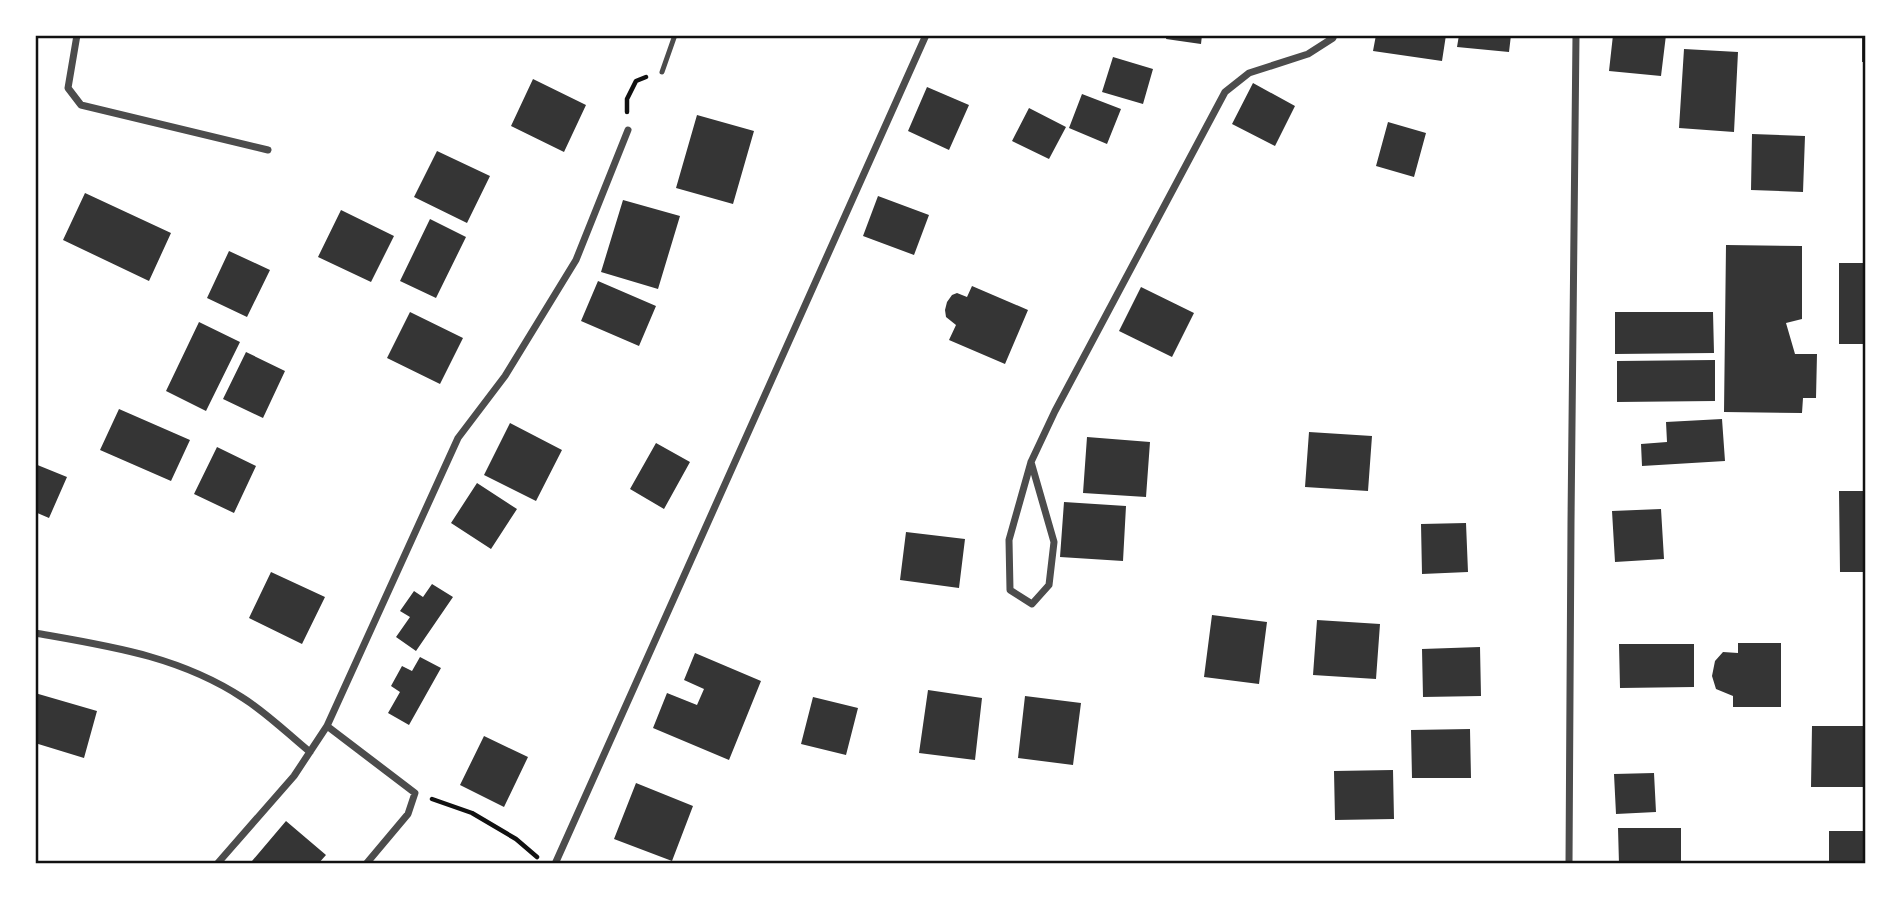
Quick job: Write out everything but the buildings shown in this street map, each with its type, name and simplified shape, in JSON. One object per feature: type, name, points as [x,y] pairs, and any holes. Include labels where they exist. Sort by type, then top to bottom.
[{"type":"street","points":[[77,35],[68,88],[81,105],[268,150]]},
{"type":"street","points":[[555,864],[926,35]]},
{"type":"street","points":[[1031,462],[1054,541],[1049,585],[1032,604],[1010,590],[1009,540],[1031,462],[1055,411],[1225,92],[1249,73],[1308,54],[1334,35]]},
{"type":"street","points":[[1569,864],[1576,35]]},
{"type":"street","points":[[217,864],[294,776],[327,726],[458,439],[505,376],[576,260],[628,130]]},
{"type":"street","points":[[35,633],[132,651],[199,673],[245,699],[310,752]]},
{"type":"street","points":[[327,726],[415,793],[408,814],[366,864]]},
{"type":"lane","points":[[662,72],[674,35]]},
{"type":"path","points":[[628,130],[627,99],[636,80],[662,72]]},
{"type":"path","points":[[415,793],[472,813],[516,839],[544,864]]}]
